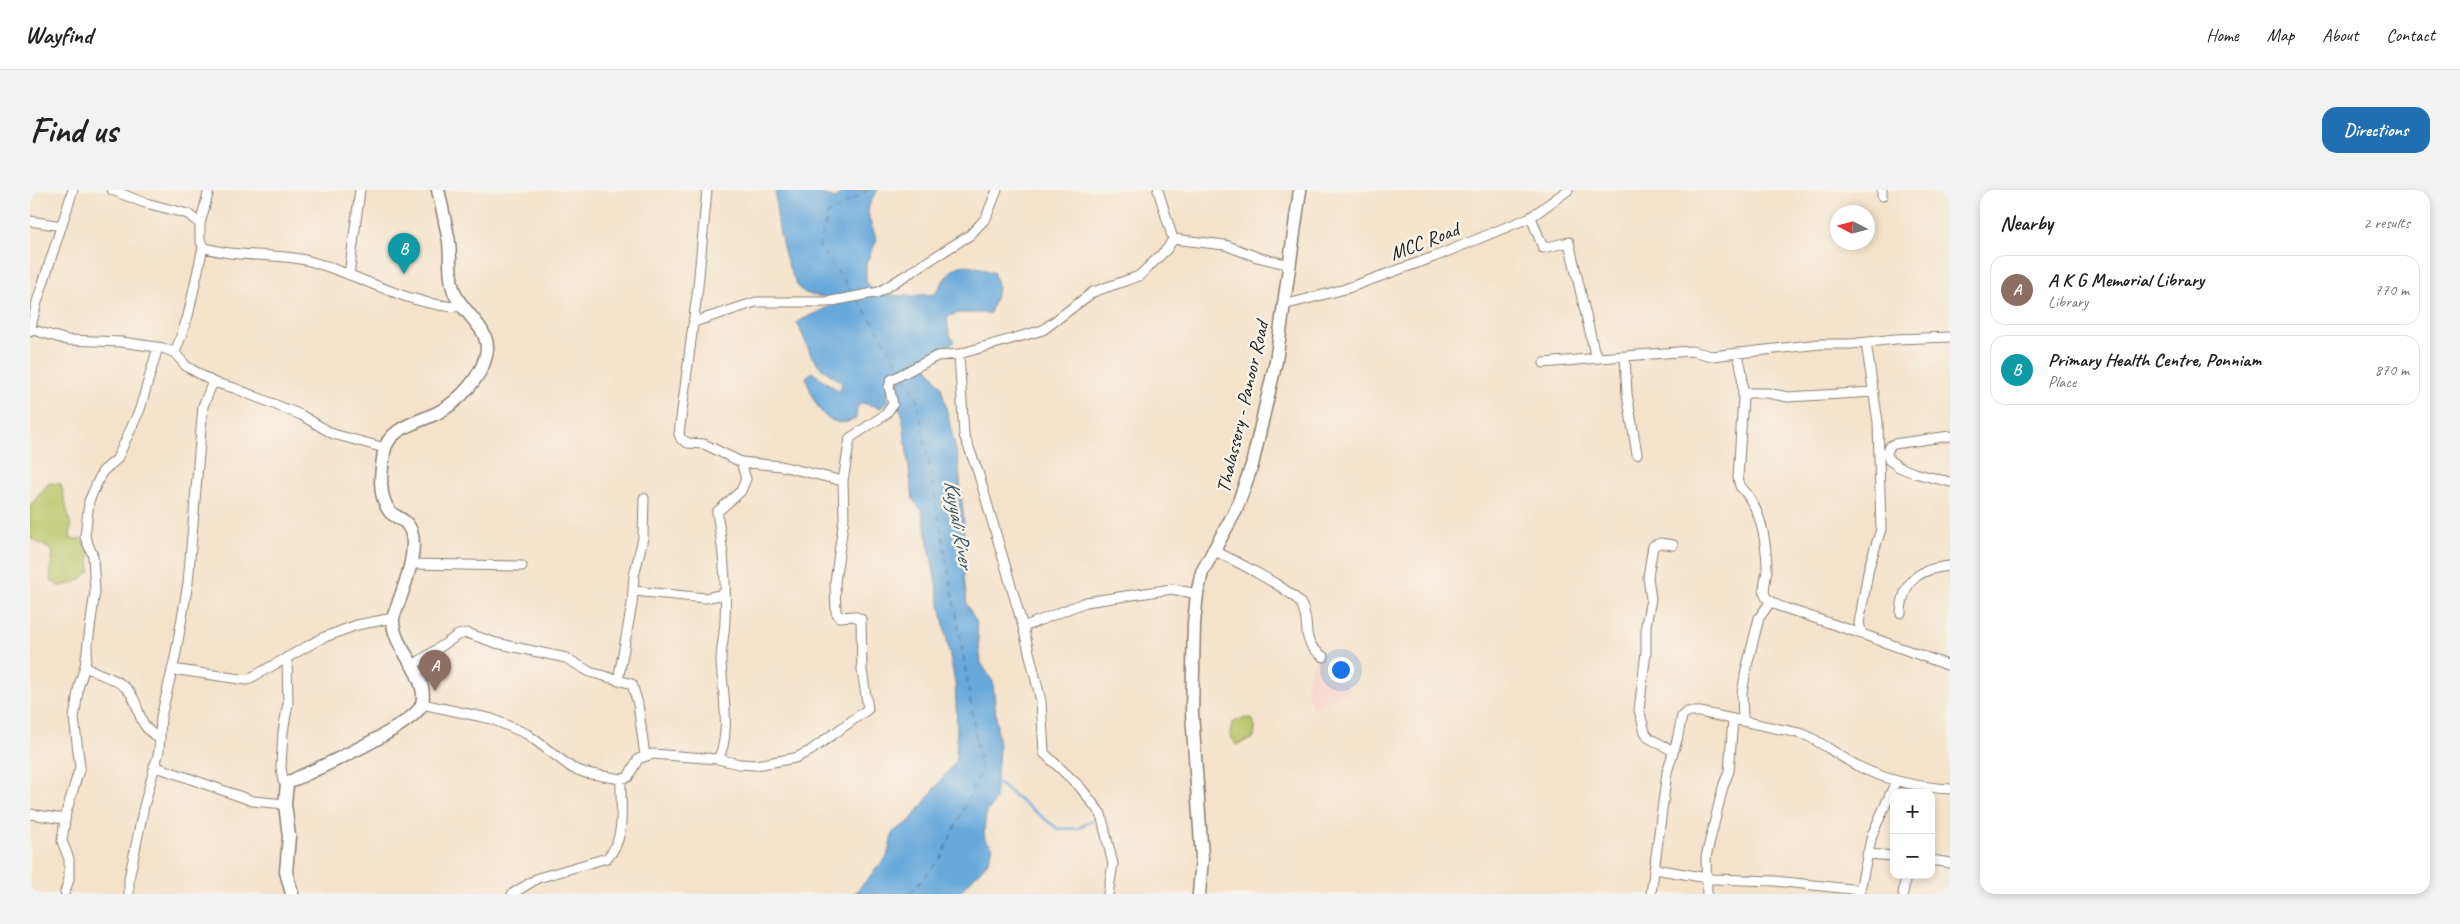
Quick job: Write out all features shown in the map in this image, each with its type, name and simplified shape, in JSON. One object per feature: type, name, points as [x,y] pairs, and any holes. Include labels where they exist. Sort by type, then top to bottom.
[{"type":"main road","points":[[292,894],[286,872],[289,836],[285,804],[287,783],[394,728],[417,711],[422,704],[422,688],[399,644],[392,626],[393,618],[412,564],[411,533],[407,523],[394,515],[384,504],[381,486],[385,448],[395,434],[414,421],[438,413],[457,398],[482,368],[487,348],[485,335],[464,307],[454,289],[449,242],[438,190]]},
{"type":"main road","name":"Thalassery - Panoor Road","points":[[1199,894],[1202,858],[1192,713],[1194,623],[1197,594],[1202,572],[1212,550],[1236,510],[1252,465],[1276,361],[1300,190]]},
{"type":"street","points":[[73,190],[37,302],[30,330],[67,340],[122,342],[158,347],[175,353],[186,366],[213,382],[234,388],[293,411],[333,434],[385,448]]},
{"type":"street","points":[[112,190],[142,202],[188,214],[200,224]]},
{"type":"street","points":[[175,353],[190,308],[203,247],[200,238],[200,224],[209,190]]},
{"type":"street","points":[[349,275],[360,190]]},
{"type":"street","points":[[706,190],[694,322],[678,427],[681,440],[688,443],[704,444],[740,462],[781,466],[843,481]]},
{"type":"street","points":[[694,322],[756,302],[827,302],[879,292],[970,235],[986,218],[997,190]]},
{"type":"street","points":[[1158,190],[1173,240]]},
{"type":"street","name":"MCC Road","points":[[1284,305],[1345,289],[1434,257],[1531,217],[1568,190]]},
{"type":"street","points":[[1531,217],[1543,248],[1569,242],[1594,350],[1599,358]]},
{"type":"street","points":[[30,221],[62,226]]},
{"type":"street","points":[[1173,240],[1225,245],[1257,257],[1290,265]]},
{"type":"street","points":[[422,704],[492,719],[527,734],[572,768],[586,773],[621,779],[628,777],[638,759],[652,754],[718,759],[739,764],[756,765],[795,758],[810,751],[868,709],[862,670],[861,619],[854,616],[839,617],[836,612],[835,582],[844,518],[843,481],[850,438],[886,414],[893,404],[890,387],[891,380],[937,356],[959,354],[1043,330],[1093,292],[1139,276],[1167,249],[1173,240]]},
{"type":"street","points":[[203,247],[221,253],[242,256],[258,254],[309,261],[428,302],[451,307],[464,307]]},
{"type":"street","points":[[1544,363],[1691,351],[1712,356],[1820,344],[1950,337]]},
{"type":"street","points":[[1862,634],[1860,623],[1869,567],[1881,529],[1877,461],[1878,422],[1866,343]]},
{"type":"street","points":[[66,892],[70,866],[62,841],[64,819],[80,766],[74,718],[85,666],[95,590],[93,556],[85,537],[89,501],[102,472],[116,459],[140,409],[158,347]]},
{"type":"street","points":[[1738,353],[1742,373],[1743,397],[1738,478],[1740,486],[1749,494],[1762,525],[1767,566],[1765,592],[1771,601],[1950,666]]},
{"type":"street","points":[[959,354],[964,435],[978,472],[1023,627],[1041,701],[1044,753],[1080,787],[1101,814],[1113,864],[1108,894]]},
{"type":"street","points":[[1625,356],[1628,402],[1637,454]]},
{"type":"street","points":[[129,894],[129,879],[160,739],[161,717],[188,582],[203,406],[213,382]]},
{"type":"street","points":[[1743,397],[1752,393],[1768,393],[1788,397],[1874,392]]},
{"type":"street","points":[[1950,436],[1894,444],[1890,446],[1887,452],[1889,460],[1899,467],[1950,482]]},
{"type":"street","points":[[718,759],[723,750],[725,716],[721,659],[726,618],[722,541],[717,512],[741,491],[746,479],[740,462]]},
{"type":"street","points":[[618,681],[634,591],[634,576],[643,538],[644,498]]},
{"type":"street","points":[[1673,545],[1660,543],[1653,546],[1648,577],[1651,599],[1646,625],[1646,652],[1639,710],[1645,732],[1650,738],[1673,750]]},
{"type":"street","points":[[1212,550],[1294,595],[1301,603],[1305,613],[1307,638],[1313,650],[1324,657]]},
{"type":"street","points":[[412,564],[522,566]]},
{"type":"street","points":[[1901,613],[1905,589],[1911,581],[1922,572],[1950,566]]},
{"type":"street","points":[[1023,627],[1086,602],[1172,589],[1197,594]]},
{"type":"street","points":[[634,591],[705,598],[724,594]]},
{"type":"street","points":[[1707,894],[1706,857],[1732,757],[1748,661],[1758,618],[1771,601]]},
{"type":"street","points":[[172,669],[247,680],[322,638],[357,625],[393,618]]},
{"type":"street","points":[[412,666],[458,635],[467,633],[496,643],[566,658],[590,672],[632,684],[636,694],[645,756]]},
{"type":"street","points":[[287,657],[288,703],[281,767],[283,781],[287,783]]},
{"type":"street","points":[[85,666],[92,672],[114,678],[124,686],[134,699],[142,724],[151,734],[160,739]]},
{"type":"street","points":[[1651,894],[1662,801],[1682,716],[1687,712],[1700,712],[1810,737],[1857,766],[1896,781],[1928,788],[1950,789]]},
{"type":"street","points":[[154,766],[253,800],[285,804]]},
{"type":"street","points":[[512,894],[538,878],[607,858],[614,851],[620,841],[621,779]]},
{"type":"street","points":[[1655,869],[1706,878],[1775,881],[1860,892],[1872,835],[1896,781]]},
{"type":"street","points":[[30,814],[64,819]]},
{"type":"street","points":[[1867,854],[1890,856]]},
{"type":"street","points":[[1935,860],[1950,862]]},
{"type":"street","points":[[1903,894],[1905,879]]},
{"type":"shaded area","points":[[1317,657],[1336,667],[1345,679],[1351,693],[1312,708],[1306,687],[1308,676]]},
{"type":"green space","points":[[49,483],[61,484],[71,527],[70,539],[81,539],[89,551],[90,571],[76,582],[58,586],[50,579],[53,551],[30,538],[30,506]]},
{"type":"green space","points":[[1252,718],[1255,727],[1254,738],[1236,745],[1230,734],[1232,723],[1241,719]]},
{"type":"water","points":[[776,190],[813,190],[835,199],[844,190],[878,190],[870,203],[869,209],[870,220],[877,240],[866,263],[866,282],[876,294],[905,296],[935,294],[953,270],[965,265],[973,266],[994,273],[998,289],[990,313],[959,313],[947,317],[949,333],[954,342],[945,350],[931,354],[888,379],[888,400],[881,408],[862,403],[857,407],[856,419],[836,422],[828,418],[822,413],[812,396],[806,377],[812,372],[840,392],[842,382],[822,369],[812,357],[797,322],[832,305],[827,297],[804,292],[792,275],[782,245],[777,213]]},
{"type":"water","name":"Kuyyali River","points":[[926,365],[941,386],[958,459],[964,523],[963,565],[967,605],[976,621],[981,663],[993,682],[999,749],[995,800],[986,815],[984,831],[985,839],[993,847],[988,862],[958,894],[854,894],[887,857],[893,832],[909,822],[956,761],[955,682],[922,511],[913,500],[902,413],[896,404],[892,385]]},
{"type":"waterway","points":[[995,781],[1058,829],[1079,828],[1100,815]]},
{"type":"ferry route","points":[[853,293],[819,246],[828,214],[868,190]]},
{"type":"ferry route","points":[[858,301],[877,328],[902,371]]},
{"type":"ferry route","points":[[905,377],[917,398],[959,629],[981,770],[941,858],[909,894]]},
{"type":"place","name":"Primary Health Centre, Ponniam","points":[[404,274]]},
{"type":"place","name":"A K G Memorial Library","points":[[435,691]]}]
